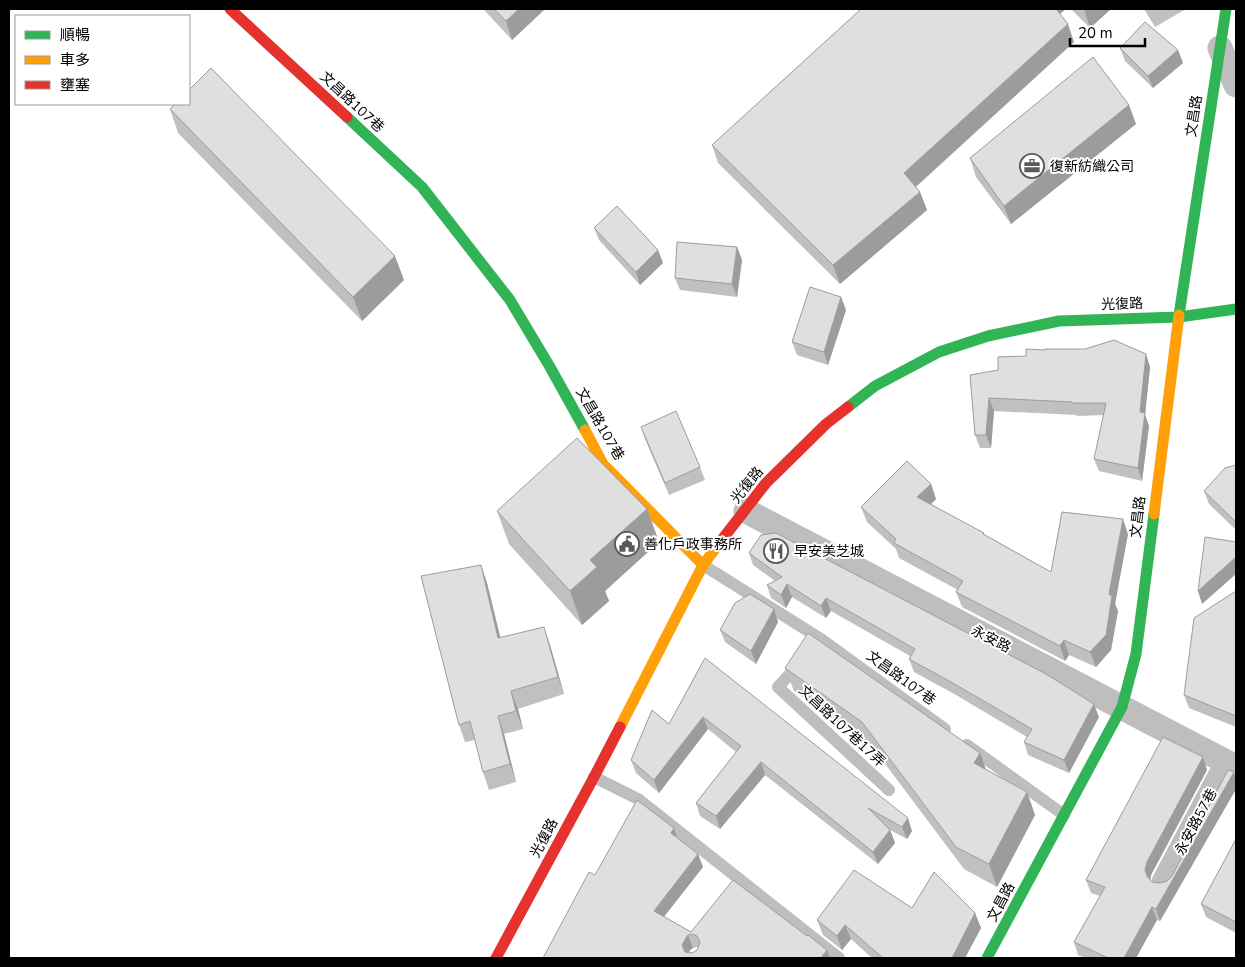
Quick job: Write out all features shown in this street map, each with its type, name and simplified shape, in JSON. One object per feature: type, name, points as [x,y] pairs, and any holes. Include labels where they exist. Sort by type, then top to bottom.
[{"type":"street","name":"文昌路107巷","points":[[230,9],[422,187],[510,300],[550,367],[603,464],[703,564]]},
{"type":"street","name":"文昌路","points":[[988,958],[1122,707],[1136,654],[1179,317],[1226,9]]},
{"type":"street","points":[[1220,48],[1236,85]]},
{"type":"street","name":"光復路","points":[[496,958],[594,777],[703,564],[766,483],[826,424],[875,386],[939,352],[988,336],[1059,321],[1179,317],[1236,309]]},
{"type":"street","name":"永安路","points":[[746,511],[1232,765]]},
{"type":"street","name":"永安路57巷","points":[[1164,882],[1232,765]]},
{"type":"lane","name":"文昌路107巷","points":[[703,564],[815,646],[1064,815]]},
{"type":"lane","name":"文昌路107巷17弄","points":[[815,646],[778,687],[889,790]]},
{"type":"lane","points":[[594,777],[638,799],[839,958]]},
{"type":"building","points":[[494,9],[519,9],[506,21]]},
{"type":"building","points":[[861,9],[1056,9],[1068,24],[904,173],[920,192],[833,265],[712,145]]},
{"type":"building","points":[[1145,22],[1178,50],[1148,76],[1120,48]]},
{"type":"building","points":[[1093,57],[1129,105],[1004,206],[970,158]]},
{"type":"building","points":[[211,68],[395,256],[353,297],[170,109],[174,105],[190,105],[190,89]]},
{"type":"building","points":[[617,206],[658,250],[636,272],[594,228]]},
{"type":"building","points":[[677,242],[737,247],[732,284],[675,278]]},
{"type":"building","points":[[810,287],[841,297],[824,352],[792,342]]},
{"type":"building","points":[[1114,340],[1146,354],[1140,412],[1145,413],[1138,468],[1094,459],[1106,403],[989,398],[986,435],[975,435],[970,375],[998,370],[998,357],[1026,356],[1026,349],[1085,349]]},
{"type":"building","points":[[676,411],[700,467],[665,483],[641,427]]},
{"type":"building","points":[[577,438],[647,509],[590,560],[597,567],[570,591],[497,511]]},
{"type":"building","points":[[907,461],[931,484],[917,497],[1051,572],[1062,512],[1123,519],[1109,594],[1112,596],[1106,635],[1090,652],[1064,640],[1060,646],[956,592],[963,581],[894,543],[896,539],[861,507]]},
{"type":"building","points":[[1236,465],[1236,522],[1204,491],[1225,468]]},
{"type":"building","points":[[776,533],[1046,674],[1094,704],[1064,760],[1024,742],[1032,729],[909,659],[915,649],[826,598],[821,606],[787,584],[781,595],[767,585],[782,577],[749,553],[761,535]]},
{"type":"building","points":[[1205,537],[1236,542],[1236,557],[1198,591]]},
{"type":"building","points":[[481,565],[498,638],[544,627],[558,677],[511,691],[516,711],[498,716],[510,764],[483,772],[470,721],[459,725],[421,576]]},
{"type":"building","points":[[1236,591],[1236,716],[1184,695],[1194,618]]},
{"type":"building","points":[[750,594],[774,609],[751,651],[720,630],[735,603]]},
{"type":"building","points":[[808,633],[980,753],[974,763],[1027,792],[989,864],[956,847],[862,722],[785,668]]},
{"type":"building","points":[[705,658],[908,818],[902,827],[868,808],[890,830],[873,852],[761,762],[716,816],[696,803],[741,746],[703,717],[654,780],[631,760],[652,710],[669,724]]},
{"type":"building","points":[[1163,737],[1203,757],[1147,862],[1145,870],[1152,882],[1160,883],[1167,881],[1172,876],[1228,770],[1234,772],[1156,909],[1152,907],[1124,958],[1108,958],[1074,942],[1105,887],[1086,880]]},
{"type":"building","points":[[637,800],[674,828],[671,833],[698,854],[654,911],[691,932],[733,880],[827,950],[821,958],[543,958],[589,872],[595,875]],"holes":[[[688,935],[697,936],[700,942],[697,950],[690,953],[685,952],[682,945]]]},
{"type":"building","points":[[1236,839],[1236,922],[1201,904]]},
{"type":"building","points":[[854,870],[912,908],[934,872],[975,913],[952,958],[883,958],[845,925],[837,936],[817,920]]},
{"type":"traffic: fast","points":[[1179,315],[1226,9]]},
{"type":"traffic: fast","points":[[347,117],[422,187],[510,300],[585,430]]},
{"type":"traffic: fast","points":[[848,407],[875,386],[939,352],[988,336],[1059,321],[1179,317],[1236,309]]},
{"type":"traffic: fast","points":[[987,958],[1122,707],[1136,654],[1154,514]]},
{"type":"traffic: slow","points":[[1154,514],[1179,315]]},
{"type":"traffic: slow","points":[[585,430],[603,464],[703,565]]},
{"type":"traffic: slow","points":[[620,727],[703,565],[724,537]]},
{"type":"traffic: jam","points":[[230,9],[347,117]]},
{"type":"traffic: jam","points":[[724,537],[766,483],[826,424],[848,407]]},
{"type":"traffic: jam","points":[[496,958],[620,727]]},
{"type":"place","name":"復新紡織公司","points":[[1032,166]]},
{"type":"place","name":"善化戶政事務所","points":[[627,544]]},
{"type":"place","name":"早安美芝城","points":[[776,551]]}]
